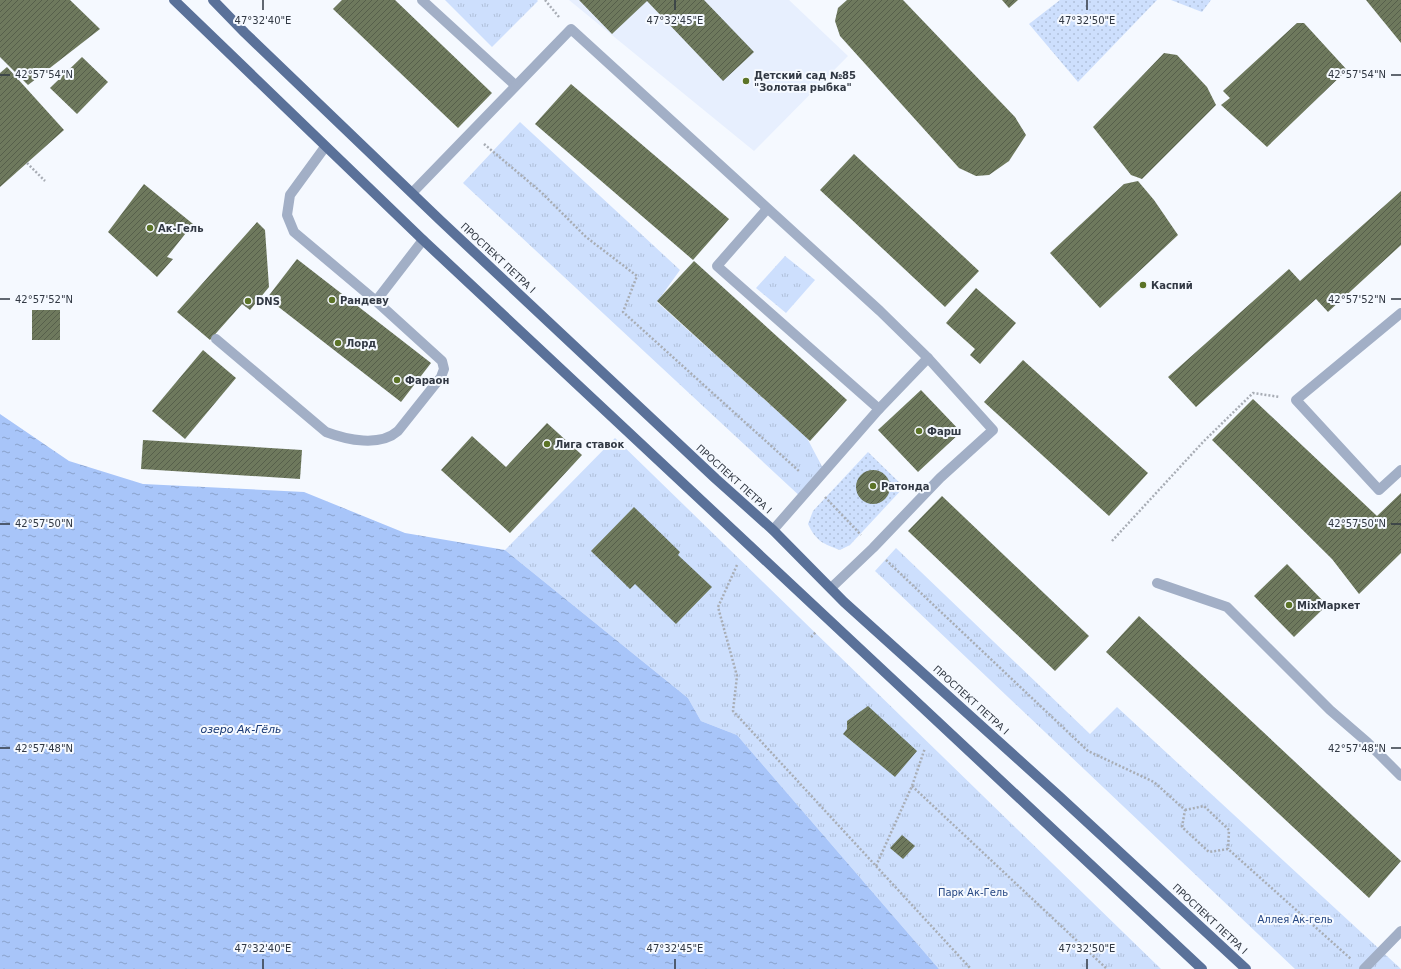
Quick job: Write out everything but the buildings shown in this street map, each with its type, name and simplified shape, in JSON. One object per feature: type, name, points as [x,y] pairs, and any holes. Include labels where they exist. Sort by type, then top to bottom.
[{"type":"main road","points":[[174,0],[325,148],[1202,969]]},
{"type":"main road","name":"ПРОСПЕКТ ПЕТРА I","points":[[214,0],[278,65],[413,192],[441,222],[705,469],[773,530],[831,588],[1066,802],[1246,969]]},
{"type":"lane","points":[[422,0],[515,85]]},
{"type":"lane","points":[[413,192],[470,131],[571,29],[880,311],[928,358],[993,430],[940,478],[873,548],[831,588]]},
{"type":"lane","points":[[216,339],[326,432],[342,438],[380,440],[390,438],[398,431],[441,378],[444,369],[442,361],[376,301],[294,232],[287,215],[290,195],[325,148]]},
{"type":"lane","points":[[768,208],[717,266],[879,409]]},
{"type":"lane","points":[[376,301],[423,240]]},
{"type":"lane","points":[[1401,313],[1296,400],[1379,490],[1401,470]]},
{"type":"lane","points":[[773,530],[879,409],[928,358]]},
{"type":"lane","points":[[1157,583],[1227,608],[1330,710],[1367,742],[1401,776]]},
{"type":"lane","points":[[1360,966],[1401,931]]},
{"type":"path","points":[[545,0],[571,29]]},
{"type":"path","points":[[470,131],[541,192],[586,237],[636,276],[623,312],[813,485],[873,548],[1088,751],[1154,782],[1185,810]]},
{"type":"path","points":[[27,163],[45,181]]},
{"type":"path","points":[[1112,541],[1203,442],[1253,393],[1296,400]]},
{"type":"path","points":[[737,565],[718,607],[738,676],[733,711],[971,969]]},
{"type":"path","points":[[876,866],[912,786],[925,748]]},
{"type":"path","points":[[912,786],[1107,969]]},
{"type":"path","points":[[1185,810],[1204,806],[1228,830],[1228,849],[1360,966]]},
{"type":"path","points":[[1185,810],[1182,827],[1209,852],[1228,849]]},
{"type":"shaded area","name":"Детский сад №85 \"Золотая рыбка\"","points":[[569,0],[789,0],[848,56],[754,151]]},
{"type":"green space","points":[[445,0],[537,0],[538,1],[492,47]]},
{"type":"green space","points":[[1060,0],[1157,0],[1078,82],[1029,24]]},
{"type":"green space","points":[[1171,0],[1211,0],[1202,12]]},
{"type":"green space","points":[[520,122],[680,270],[657,302],[807,438],[826,474],[803,499],[463,183]]},
{"type":"green space","points":[[785,256],[815,280],[786,313],[756,288]]},
{"type":"green space","name":"Парк Ак-Гель","points":[[615,438],[1161,969],[939,969],[737,735],[701,721],[688,698],[505,550]]},
{"type":"green space","points":[[868,452],[904,487],[850,545],[840,550],[829,546],[817,538],[808,524],[813,511]]},
{"type":"green space","name":"Аллея Ак-гель","points":[[896,548],[1090,734],[1117,707],[1401,969],[1295,969],[875,571]]},
{"type":"water","name":"озеро Ак-Гёль","points":[[0,414],[69,461],[143,484],[304,492],[405,533],[505,550],[688,698],[701,721],[737,735],[939,969],[0,969]]},
{"type":"place","name":"Детский сад №85 \"Золотая рыбка\"","points":[[746,81]]},
{"type":"place","name":"Ак-Гель","points":[[150,228]]},
{"type":"place","name":"Каспий","points":[[1143,285]]},
{"type":"place","name":"Рандеву","points":[[332,300]]},
{"type":"place","name":"DNS","points":[[248,301]]},
{"type":"place","name":"Лорд","points":[[338,343]]},
{"type":"place","name":"Фараон","points":[[397,380]]},
{"type":"place","name":"Фарш","points":[[919,431]]},
{"type":"place","name":"Лига ставок","points":[[547,444]]},
{"type":"place","name":"Ратонда","points":[[873,486]]},
{"type":"place","name":"MixМаркет","points":[[1289,605]]}]
